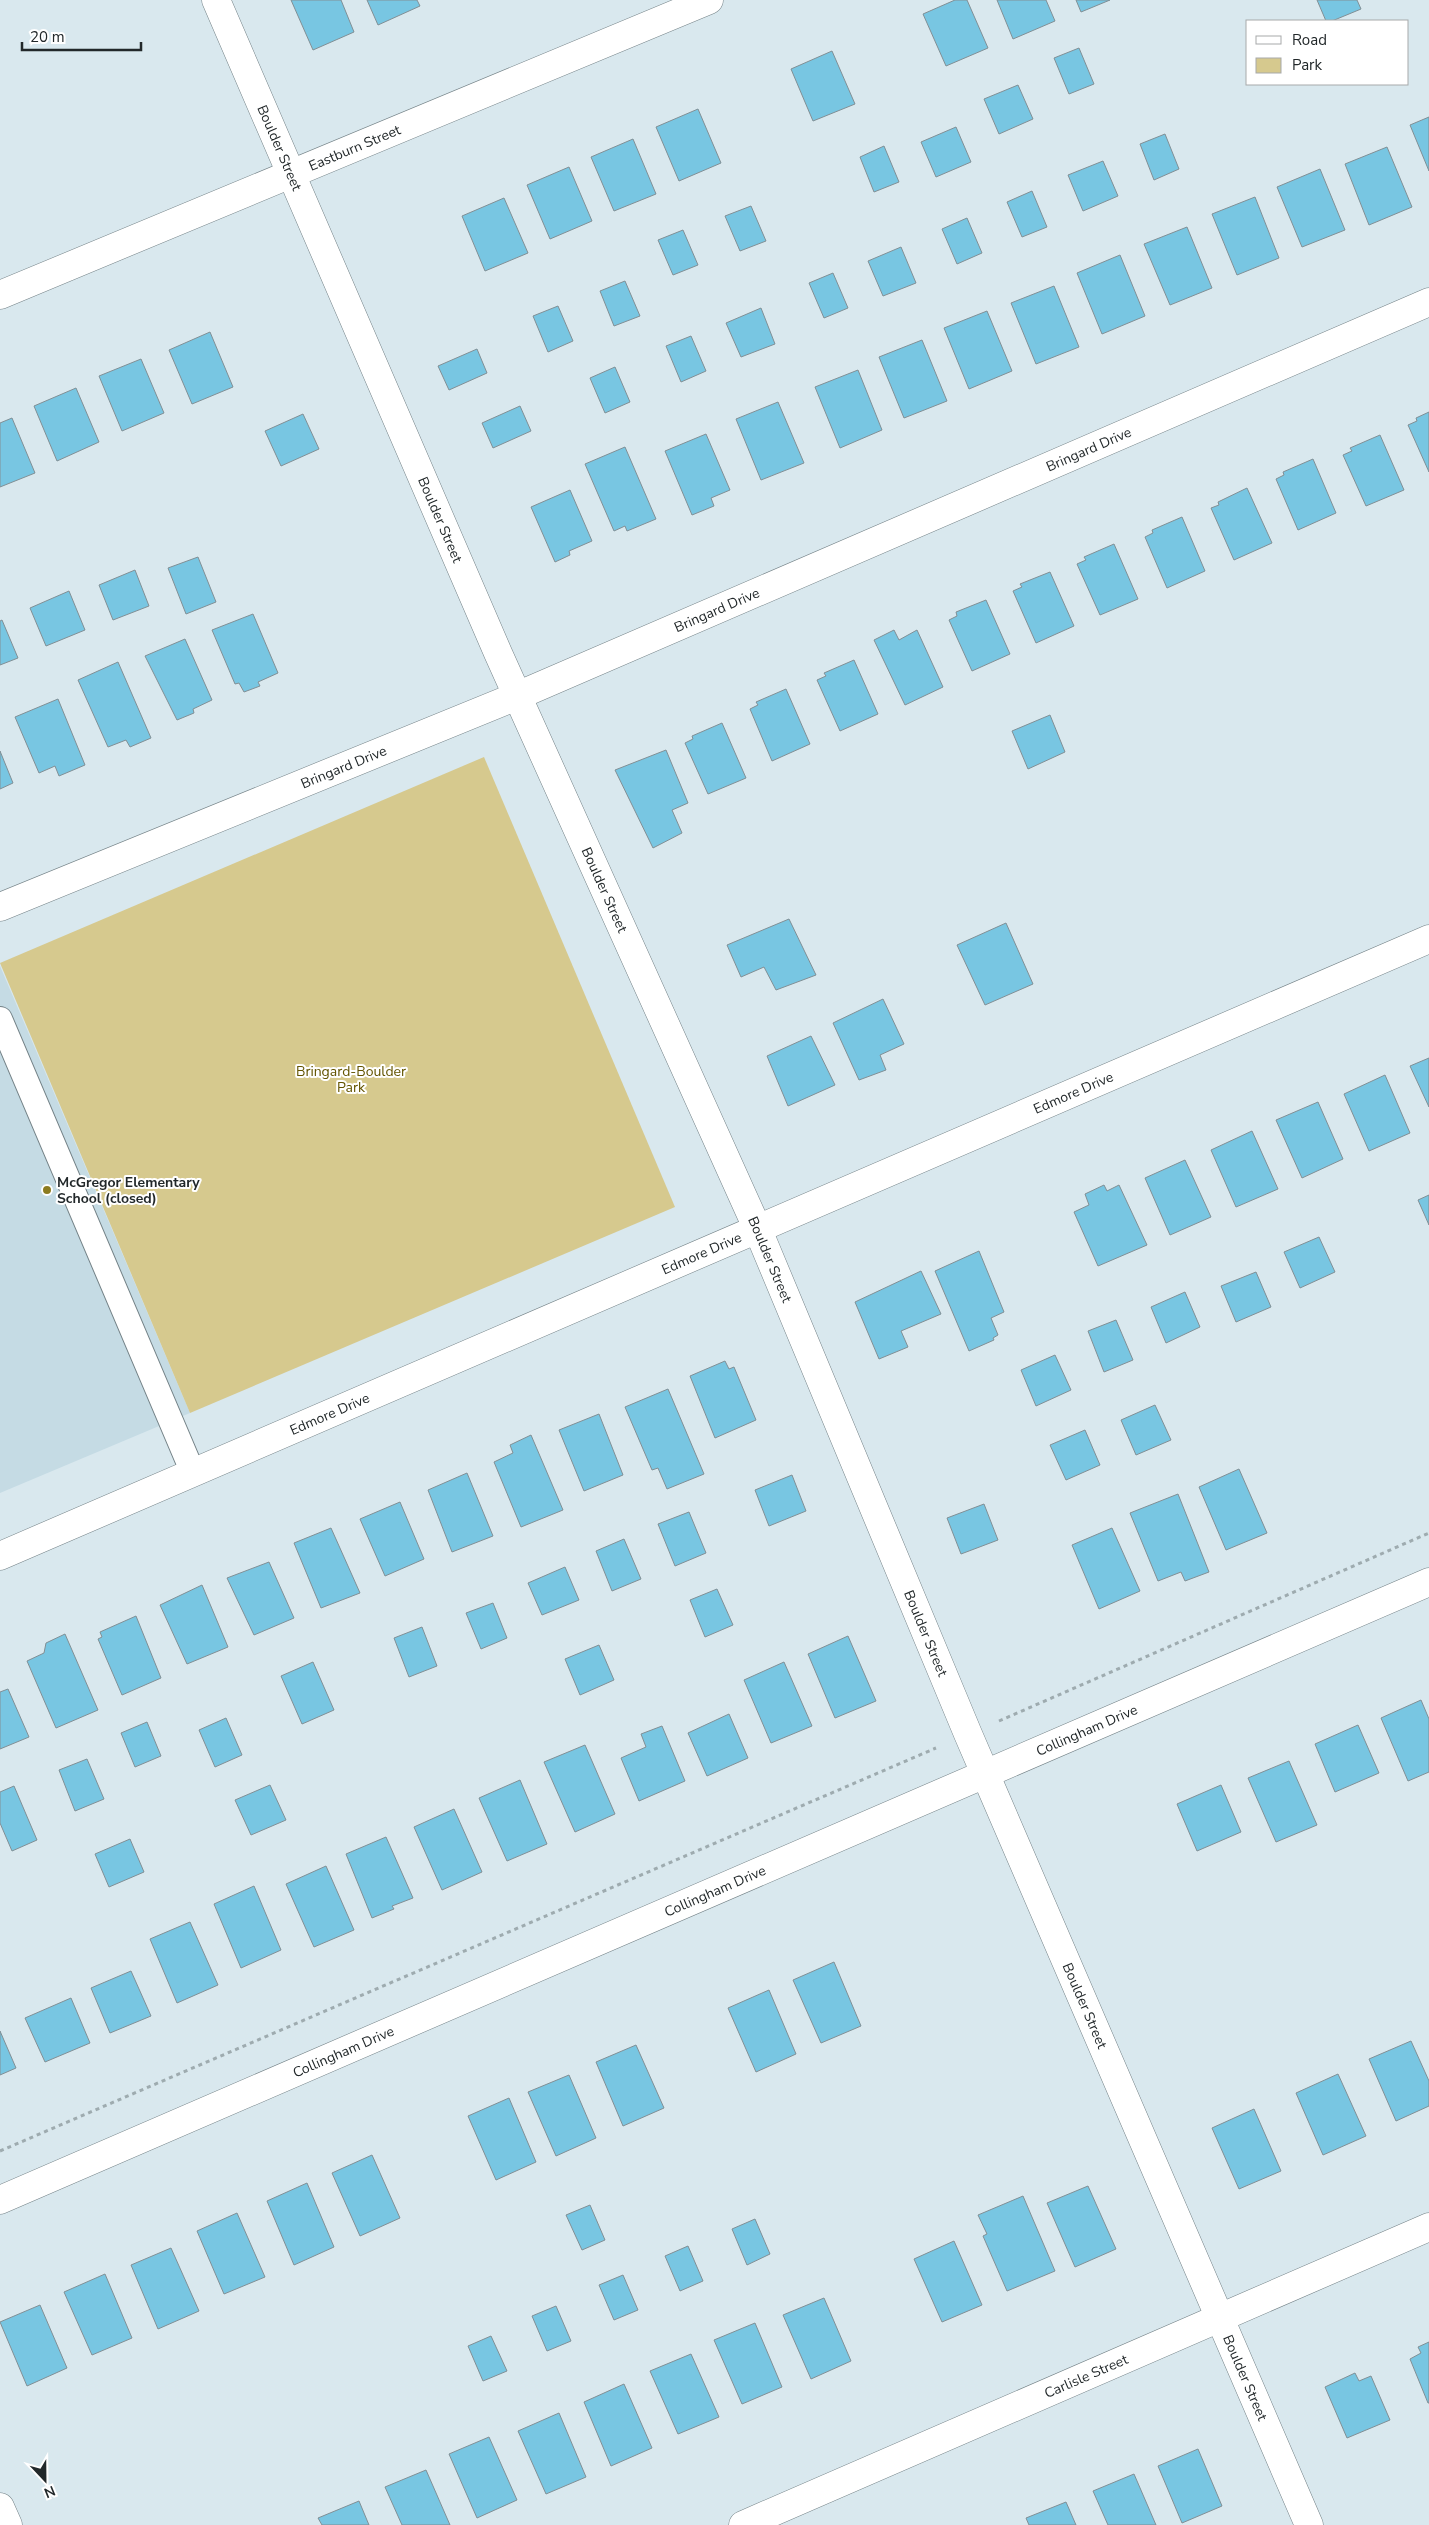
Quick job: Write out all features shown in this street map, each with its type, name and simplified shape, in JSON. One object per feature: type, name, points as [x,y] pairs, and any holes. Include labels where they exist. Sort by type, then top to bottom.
[{"type":"street","name":"Boulder Street","points":[[216,0],[290,176],[517,696],[758,1230],[968,1734],[1309,2525]]},
{"type":"street","name":"Eastburn Street","points":[[0,295],[290,176],[709,0]]},
{"type":"street","name":"Bringard Drive","points":[[0,907],[517,696],[1429,302]]},
{"type":"street","name":"Edmore Drive","points":[[0,1556],[1429,939]]},
{"type":"street","name":"Collingham Drive","points":[[0,2200],[1429,1582]]},
{"type":"street","name":"Carlisle Street","points":[[742,2525],[1429,2227]]},
{"type":"street","points":[[0,2507],[8,2525]]},
{"type":"lane","points":[[0,1019],[193,1473]]},
{"type":"path","points":[[0,2151],[1429,1533]]},
{"type":"shaded area","name":"McGregor Elementary School (closed)","points":[[0,966],[190,1413],[0,1493]]},
{"type":"green space","name":"Bringard-Boulder Park","points":[[484,757],[675,1207],[190,1413],[0,963]]},
{"type":"building","points":[[291,0],[341,0],[354,32],[313,50]]},
{"type":"building","points":[[367,0],[417,0],[420,6],[378,25]]},
{"type":"building","points":[[955,0],[967,0],[988,48],[946,66],[923,14]]},
{"type":"building","points":[[997,0],[1046,0],[1055,21],[1013,39]]},
{"type":"building","points":[[1076,0],[1110,0],[1081,12]]},
{"type":"building","points":[[1317,0],[1357,0],[1361,9],[1334,20],[1326,20]]},
{"type":"building","points":[[1079,48],[1094,84],[1069,94],[1054,58]]},
{"type":"building","points":[[832,51],[855,104],[813,121],[791,69]]},
{"type":"building","points":[[1018,85],[1033,119],[999,134],[984,99]]},
{"type":"building","points":[[698,109],[721,163],[679,181],[656,127]]},
{"type":"building","points":[[1429,117],[1429,171],[1410,125]]},
{"type":"building","points":[[956,127],[971,162],[936,177],[921,142]]},
{"type":"building","points":[[1165,134],[1179,169],[1154,180],[1140,144]]},
{"type":"building","points":[[633,139],[656,194],[614,211],[591,157]]},
{"type":"building","points":[[884,146],[899,182],[874,192],[860,157]]},
{"type":"building","points":[[1387,147],[1412,207],[1369,225],[1345,164]]},
{"type":"building","points":[[1103,161],[1118,196],[1083,211],[1068,175]]},
{"type":"building","points":[[569,167],[592,221],[550,239],[527,185]]},
{"type":"building","points":[[1320,169],[1345,230],[1302,247],[1277,187]]},
{"type":"building","points":[[1032,191],[1047,227],[1022,237],[1007,202]]},
{"type":"building","points":[[1255,197],[1279,258],[1237,275],[1212,214]]},
{"type":"building","points":[[504,198],[528,253],[485,271],[462,216]]},
{"type":"building","points":[[751,206],[766,241],[740,251],[725,216]]},
{"type":"building","points":[[967,218],[982,253],[957,264],[942,229]]},
{"type":"building","points":[[1187,227],[1212,288],[1170,305],[1144,244]]},
{"type":"building","points":[[683,230],[698,265],[673,275],[658,240]]},
{"type":"building","points":[[901,247],[916,283],[883,296],[868,261]]},
{"type":"building","points":[[1120,255],[1145,316],[1102,334],[1077,273]]},
{"type":"building","points":[[833,273],[848,308],[824,318],[809,283]]},
{"type":"building","points":[[625,281],[640,316],[614,326],[600,291]]},
{"type":"building","points":[[1054,286],[1079,347],[1036,364],[1011,303]]},
{"type":"building","points":[[558,306],[573,341],[548,352],[533,316]]},
{"type":"building","points":[[761,308],[775,344],[741,357],[726,323]]},
{"type":"building","points":[[987,311],[1012,371],[969,389],[944,328]]},
{"type":"building","points":[[210,332],[233,387],[192,404],[169,350]]},
{"type":"building","points":[[691,336],[706,371],[681,382],[666,346]]},
{"type":"building","points":[[922,340],[947,401],[904,418],[879,357]]},
{"type":"building","points":[[477,349],[487,373],[449,390],[438,366]]},
{"type":"building","points":[[141,359],[164,413],[122,431],[99,376]]},
{"type":"building","points":[[615,367],[630,402],[605,413],[590,378]]},
{"type":"building","points":[[858,370],[882,430],[840,448],[815,387]]},
{"type":"building","points":[[76,388],[99,442],[57,461],[34,406]]},
{"type":"building","points":[[778,402],[804,463],[761,480],[736,419]]},
{"type":"building","points":[[520,406],[531,431],[493,448],[482,423]]},
{"type":"building","points":[[1429,412],[1429,472],[1408,425],[1417,421],[1416,418]]},
{"type":"building","points":[[303,414],[319,449],[281,466],[265,431]]},
{"type":"building","points":[[12,418],[35,473],[0,487],[0,423]]},
{"type":"building","points":[[706,434],[730,490],[711,498],[714,506],[692,515],[665,451]]},
{"type":"building","points":[[1380,435],[1404,490],[1366,506],[1343,455],[1352,451],[1350,448]]},
{"type":"building","points":[[625,447],[656,519],[627,531],[625,526],[614,531],[585,464]]},
{"type":"building","points":[[1313,459],[1336,513],[1298,530],[1276,479],[1284,475],[1283,472]]},
{"type":"building","points":[[1247,488],[1272,543],[1234,560],[1211,508],[1219,505],[1218,502]]},
{"type":"building","points":[[570,490],[592,541],[569,551],[570,555],[555,562],[531,507]]},
{"type":"building","points":[[1182,517],[1205,571],[1167,588],[1145,537],[1153,533],[1152,530]]},
{"type":"building","points":[[1114,544],[1138,599],[1100,615],[1077,564],[1086,560],[1084,557]]},
{"type":"building","points":[[198,557],[216,602],[186,614],[168,568]]},
{"type":"building","points":[[135,570],[149,606],[113,620],[99,585]]},
{"type":"building","points":[[1050,572],[1074,626],[1036,643],[1013,591],[1022,587],[1020,584]]},
{"type":"building","points":[[69,591],[85,630],[46,646],[30,608]]},
{"type":"building","points":[[986,600],[1010,654],[972,671],[949,620],[957,616],[956,612]]},
{"type":"building","points":[[253,614],[278,673],[258,682],[260,686],[244,692],[239,683],[235,684],[212,630]]},
{"type":"building","points":[[2,620],[18,658],[0,665],[0,621]]},
{"type":"building","points":[[894,630],[899,640],[917,630],[943,687],[905,705],[874,640]]},
{"type":"building","points":[[185,639],[212,700],[193,709],[194,713],[177,720],[145,656]]},
{"type":"building","points":[[854,660],[878,714],[840,731],[817,680],[826,676],[824,673]]},
{"type":"building","points":[[118,662],[151,738],[130,747],[126,740],[108,747],[78,680]]},
{"type":"building","points":[[786,689],[810,744],[772,761],[750,709],[758,705],[756,702]]},
{"type":"building","points":[[58,699],[85,765],[59,776],[55,766],[39,773],[15,717]]},
{"type":"building","points":[[1050,715],[1065,752],[1028,769],[1012,731]]},
{"type":"building","points":[[722,723],[746,778],[708,794],[685,743],[693,739],[692,736]]},
{"type":"building","points":[[666,750],[688,803],[672,810],[682,833],[653,848],[615,770]]},
{"type":"building","points":[[0,751],[13,783],[0,789]]},
{"type":"building","points":[[789,919],[816,975],[776,990],[764,967],[741,977],[727,945]]},
{"type":"building","points":[[1006,923],[1033,984],[985,1005],[957,945]]},
{"type":"building","points":[[883,999],[904,1044],[880,1055],[886,1070],[859,1080],[833,1023]]},
{"type":"building","points":[[811,1036],[835,1085],[788,1106],[767,1056]]},
{"type":"building","points":[[1429,1058],[1429,1107],[1410,1066]]},
{"type":"building","points":[[1385,1075],[1410,1133],[1369,1151],[1344,1094]]},
{"type":"building","points":[[1318,1102],[1343,1159],[1302,1178],[1276,1120]]},
{"type":"building","points":[[1252,1131],[1278,1189],[1236,1207],[1211,1150]]},
{"type":"building","points":[[1185,1160],[1211,1217],[1170,1235],[1145,1178]]},
{"type":"building","points":[[1104,1185],[1107,1191],[1119,1185],[1147,1245],[1098,1266],[1074,1212],[1089,1205],[1085,1194]]},
{"type":"building","points":[[1429,1195],[1429,1225],[1418,1200]]},
{"type":"building","points":[[1319,1237],[1335,1272],[1300,1288],[1284,1252]]},
{"type":"building","points":[[979,1251],[1004,1312],[991,1318],[998,1335],[993,1338],[994,1340],[969,1351],[935,1271]]},
{"type":"building","points":[[921,1271],[941,1314],[901,1331],[908,1347],[879,1359],[855,1302]]},
{"type":"building","points":[[1256,1272],[1271,1307],[1236,1322],[1221,1286]]},
{"type":"building","points":[[1185,1292],[1200,1327],[1166,1343],[1151,1307]]},
{"type":"building","points":[[1116,1320],[1133,1360],[1104,1372],[1088,1331]]},
{"type":"building","points":[[1055,1355],[1071,1390],[1036,1406],[1021,1370]]},
{"type":"building","points":[[725,1361],[729,1369],[734,1367],[756,1420],[715,1438],[690,1376]]},
{"type":"building","points":[[668,1389],[704,1474],[667,1489],[658,1468],[652,1470],[625,1407]]},
{"type":"building","points":[[1155,1405],[1171,1440],[1136,1455],[1121,1420]]},
{"type":"building","points":[[599,1414],[623,1475],[584,1491],[559,1430]]},
{"type":"building","points":[[1085,1430],[1100,1465],[1066,1480],[1050,1445]]},
{"type":"building","points":[[531,1435],[563,1510],[521,1527],[494,1462],[513,1453],[510,1445]]},
{"type":"building","points":[[1239,1469],[1267,1533],[1226,1550],[1199,1487]]},
{"type":"building","points":[[467,1473],[493,1536],[452,1552],[428,1490]]},
{"type":"building","points":[[792,1475],[806,1511],[769,1526],[755,1490]]},
{"type":"building","points":[[1178,1494],[1209,1572],[1185,1581],[1181,1572],[1158,1581],[1130,1513]]},
{"type":"building","points":[[400,1502],[424,1559],[385,1576],[360,1519]]},
{"type":"building","points":[[984,1504],[998,1540],[961,1554],[947,1518]]},
{"type":"building","points":[[689,1512],[706,1553],[675,1566],[658,1524]]},
{"type":"building","points":[[331,1528],[360,1593],[321,1608],[294,1543]]},
{"type":"building","points":[[1112,1528],[1140,1591],[1099,1609],[1072,1545]]},
{"type":"building","points":[[624,1539],[641,1579],[612,1591],[596,1551]]},
{"type":"building","points":[[269,1562],[294,1618],[254,1635],[227,1578]]},
{"type":"building","points":[[565,1567],[579,1600],[542,1615],[528,1583]]},
{"type":"building","points":[[202,1585],[228,1647],[187,1664],[160,1605]]},
{"type":"building","points":[[717,1589],[733,1625],[705,1637],[690,1600]]},
{"type":"building","points":[[493,1603],[507,1638],[481,1649],[466,1613]]},
{"type":"building","points":[[136,1616],[161,1678],[122,1695],[98,1639],[102,1637],[100,1632]]},
{"type":"building","points":[[422,1627],[437,1666],[409,1677],[394,1638]]},
{"type":"building","points":[[65,1634],[98,1710],[56,1728],[27,1661],[44,1653],[46,1643]]},
{"type":"building","points":[[848,1636],[876,1701],[835,1718],[808,1654]]},
{"type":"building","points":[[599,1645],[614,1680],[580,1695],[565,1659]]},
{"type":"building","points":[[313,1662],[334,1710],[302,1724],[281,1676]]},
{"type":"building","points":[[784,1662],[812,1726],[771,1743],[744,1680]]},
{"type":"building","points":[[8,1689],[29,1737],[0,1749],[0,1692]]},
{"type":"building","points":[[1421,1700],[1429,1719],[1429,1772],[1408,1781],[1381,1718]]},
{"type":"building","points":[[729,1714],[748,1758],[707,1776],[688,1733]]},
{"type":"building","points":[[226,1718],[242,1755],[215,1767],[199,1730]]},
{"type":"building","points":[[147,1722],[161,1756],[135,1767],[121,1733]]},
{"type":"building","points":[[1358,1725],[1379,1773],[1335,1792],[1315,1744]]},
{"type":"building","points":[[662,1726],[685,1781],[639,1801],[621,1758],[646,1747],[641,1734]]},
{"type":"building","points":[[585,1745],[615,1814],[575,1832],[544,1762]]},
{"type":"building","points":[[87,1759],[104,1799],[75,1811],[59,1770]]},
{"type":"building","points":[[1289,1761],[1317,1825],[1276,1842],[1248,1778]]},
{"type":"building","points":[[520,1780],[547,1844],[507,1861],[479,1798]]},
{"type":"building","points":[[270,1785],[286,1820],[251,1835],[235,1800]]},
{"type":"building","points":[[1221,1785],[1241,1832],[1197,1851],[1177,1804]]},
{"type":"building","points":[[14,1786],[37,1840],[12,1851],[0,1823],[0,1792]]},
{"type":"building","points":[[454,1809],[482,1872],[442,1890],[414,1827]]},
{"type":"building","points":[[386,1837],[413,1898],[392,1906],[394,1909],[372,1918],[346,1854]]},
{"type":"building","points":[[130,1839],[144,1872],[109,1887],[95,1854]]},
{"type":"building","points":[[326,1866],[354,1930],[314,1947],[286,1884]]},
{"type":"building","points":[[254,1886],[281,1950],[241,1968],[214,1904]]},
{"type":"building","points":[[190,1922],[218,1985],[177,2003],[150,1939]]},
{"type":"building","points":[[834,1962],[861,2026],[821,2043],[793,1980]]},
{"type":"building","points":[[131,1971],[151,2016],[110,2033],[91,1988]]},
{"type":"building","points":[[769,1990],[796,2054],[756,2072],[728,2008]]},
{"type":"building","points":[[71,1998],[90,2043],[45,2062],[25,2018]]},
{"type":"building","points":[[0,2031],[16,2068],[0,2075]]},
{"type":"building","points":[[1411,2041],[1429,2081],[1429,2106],[1396,2121],[1369,2059]]},
{"type":"building","points":[[636,2045],[664,2108],[623,2126],[596,2062]]},
{"type":"building","points":[[1338,2074],[1366,2136],[1323,2155],[1296,2093]]},
{"type":"building","points":[[569,2075],[596,2138],[556,2156],[528,2092]]},
{"type":"building","points":[[509,2098],[536,2162],[496,2180],[468,2116]]},
{"type":"building","points":[[1254,2109],[1281,2171],[1239,2189],[1212,2128]]},
{"type":"building","points":[[372,2155],[400,2218],[360,2236],[332,2173]]},
{"type":"building","points":[[307,2183],[334,2247],[294,2265],[267,2201]]},
{"type":"building","points":[[1088,2186],[1116,2249],[1075,2267],[1047,2203]]},
{"type":"building","points":[[1023,2196],[1055,2271],[1007,2291],[983,2236],[987,2234],[978,2215]]},
{"type":"building","points":[[590,2205],[605,2240],[582,2250],[566,2215]]},
{"type":"building","points":[[237,2213],[265,2277],[224,2294],[197,2231]]},
{"type":"building","points":[[755,2219],[770,2254],[747,2265],[732,2229]]},
{"type":"building","points":[[954,2241],[982,2305],[942,2322],[914,2259]]},
{"type":"building","points":[[688,2246],[703,2281],[680,2291],[665,2256]]},
{"type":"building","points":[[171,2248],[199,2311],[158,2329],[131,2265]]},
{"type":"building","points":[[105,2274],[132,2338],[92,2355],[64,2292]]},
{"type":"building","points":[[623,2275],[638,2310],[614,2320],[599,2285]]},
{"type":"building","points":[[824,2298],[851,2361],[811,2379],[783,2315]]},
{"type":"building","points":[[40,2305],[67,2368],[27,2386],[0,2322]]},
{"type":"building","points":[[556,2306],[571,2341],[547,2351],[532,2316]]},
{"type":"building","points":[[755,2323],[782,2387],[742,2404],[714,2340]]},
{"type":"building","points":[[491,2336],[507,2371],[483,2381],[468,2346]]},
{"type":"building","points":[[1429,2342],[1428,2403],[1410,2359],[1421,2353],[1418,2347]]},
{"type":"building","points":[[691,2354],[719,2417],[678,2434],[650,2371]]},
{"type":"building","points":[[1355,2373],[1359,2381],[1371,2376],[1390,2420],[1347,2438],[1325,2387]]},
{"type":"building","points":[[624,2384],[652,2448],[611,2466],[584,2402]]},
{"type":"building","points":[[559,2413],[586,2477],[546,2494],[518,2431]]},
{"type":"building","points":[[489,2437],[517,2500],[477,2518],[449,2454]]},
{"type":"building","points":[[1198,2449],[1222,2506],[1182,2523],[1158,2466]]},
{"type":"building","points":[[426,2470],[450,2525],[402,2525],[385,2487]]},
{"type":"building","points":[[1134,2474],[1156,2525],[1108,2525],[1093,2491]]},
{"type":"building","points":[[359,2501],[369,2525],[322,2525],[318,2518]]},
{"type":"building","points":[[1066,2502],[1076,2525],[1029,2525],[1026,2518]]},
{"type":"place","name":"McGregor Elementary School (closed)","points":[[47,1190]]}]
